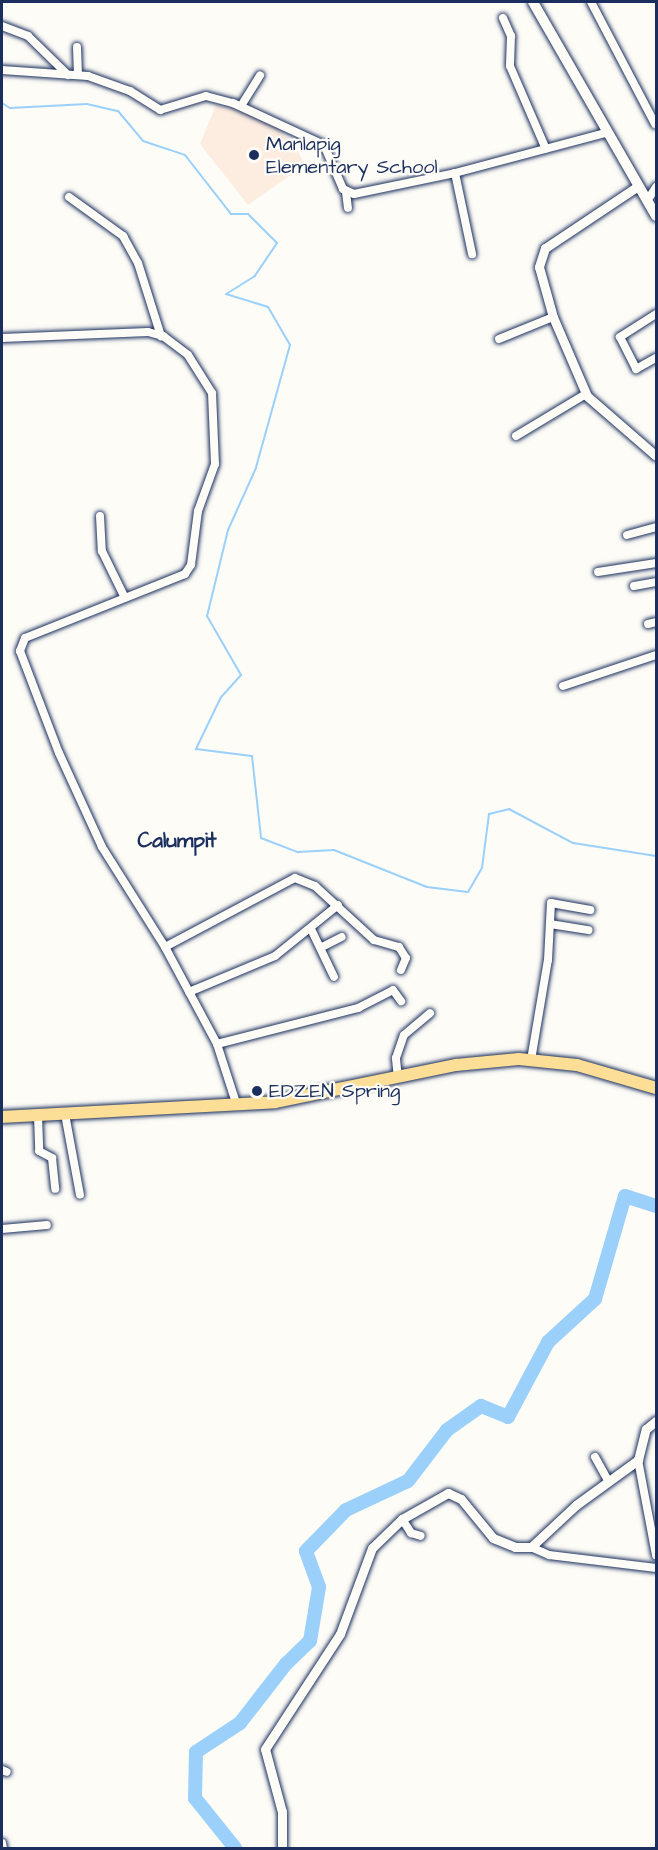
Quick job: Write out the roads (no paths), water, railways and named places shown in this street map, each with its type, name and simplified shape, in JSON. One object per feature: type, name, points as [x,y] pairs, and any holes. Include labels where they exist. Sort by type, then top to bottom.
[{"type":"main road","points":[[533,2],[605,133],[657,216]]},
{"type":"main road","points":[[2,1117],[237,1106],[325,1094],[456,1065],[531,1060],[577,1065],[657,1088]]},
{"type":"street","points":[[591,2],[653,111],[656,124]]},
{"type":"street","points":[[503,18],[511,36],[510,66],[546,149]]},
{"type":"street","points":[[2,26],[28,36],[68,75]]},
{"type":"street","points":[[77,47],[78,75]]},
{"type":"street","points":[[2,70],[78,75],[113,83],[160,110],[206,96],[241,106],[324,145],[346,192],[348,208]]},
{"type":"street","points":[[241,106],[260,76]]},
{"type":"street","points":[[346,192],[358,193],[455,173],[605,133]]},
{"type":"street","points":[[455,173],[471,254]]},
{"type":"street","points":[[638,186],[542,251],[540,277],[553,317],[586,394],[657,456]]},
{"type":"street","points":[[647,201],[657,187]]},
{"type":"street","points":[[69,197],[123,236],[138,263],[161,336]]},
{"type":"street","points":[[657,314],[620,337],[635,368],[657,358]]},
{"type":"street","points":[[499,339],[553,317]]},
{"type":"street","points":[[2,339],[133,331],[161,336],[188,355],[212,393],[215,464],[198,511],[191,566],[185,574],[25,638],[20,651],[59,753],[102,847],[165,946],[217,1044],[237,1106]]},
{"type":"street","points":[[516,436],[586,394]]},
{"type":"street","points":[[100,516],[102,550],[125,598]]},
{"type":"street","points":[[627,534],[657,527]]},
{"type":"street","points":[[598,572],[657,563]]},
{"type":"street","points":[[634,586],[657,582]]},
{"type":"street","points":[[563,686],[657,655]]},
{"type":"street","points":[[165,946],[290,878],[315,885],[374,940],[400,949],[406,958],[401,970]]},
{"type":"street","points":[[531,1060],[552,902],[590,910]]},
{"type":"street","points":[[189,993],[275,957],[338,905]]},
{"type":"street","points":[[550,924],[589,930]]},
{"type":"street","points":[[310,929],[322,947],[334,977]]},
{"type":"street","points":[[322,947],[342,937]]},
{"type":"street","points":[[217,1044],[358,1008],[393,990],[401,1001]]},
{"type":"street","points":[[398,1078],[396,1058],[404,1035],[430,1014]]},
{"type":"street","points":[[65,1114],[80,1195]]},
{"type":"street","points":[[38,1115],[39,1150],[52,1158],[55,1189]]},
{"type":"street","points":[[2,1229],[46,1225]]},
{"type":"street","points":[[657,1421],[646,1429],[638,1460],[657,1555]]},
{"type":"street","points":[[595,1457],[609,1482]]},
{"type":"street","points":[[531,1547],[576,1505],[638,1460]]},
{"type":"street","points":[[282,1848],[282,1812],[266,1761],[268,1740],[340,1634],[372,1548],[402,1519],[429,1501],[453,1494],[493,1538],[515,1547],[531,1547],[549,1555],[657,1568]]},
{"type":"street","points":[[402,1519],[411,1533],[421,1536]]},
{"type":"street","points":[[2,1843],[3,1848]]},
{"type":"waterway","points":[[2,103],[10,108],[87,104],[118,111],[143,141],[185,155],[231,214],[248,214],[277,243],[255,276],[226,294],[268,307],[290,345],[256,468],[228,530],[207,616],[241,675],[221,697],[196,749],[252,756],[261,838],[298,852],[334,850],[427,887],[468,892],[482,868],[489,814],[509,809],[573,843],[656,856]]},
{"type":"waterway","points":[[235,1848],[195,1798],[196,1752],[240,1723],[286,1664],[310,1641],[319,1587],[306,1551],[346,1510],[408,1481],[447,1430],[481,1406],[508,1417],[548,1342],[595,1299],[625,1196],[656,1206]]},
{"type":"place","name":"Manlapig Elementary School","points":[[254,155]]},
{"type":"place","name":"EDZEN Spring","points":[[257,1091]]},
{"type":"district","name":"Calumpit","points":[[177,841]]}]
